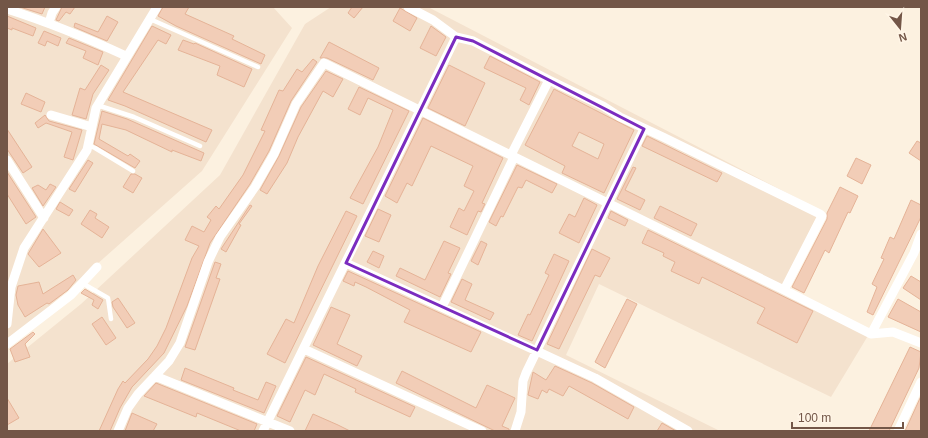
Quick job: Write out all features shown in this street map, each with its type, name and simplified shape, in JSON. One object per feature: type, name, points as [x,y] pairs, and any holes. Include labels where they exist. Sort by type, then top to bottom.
[{"type":"street","points":[[49,23],[52,13],[56,7]]},
{"type":"street","points":[[7,324],[8,297],[24,248],[87,150],[98,106],[126,56],[157,7]]},
{"type":"street","points":[[408,7],[432,20],[456,36],[473,41],[644,129],[821,215],[784,290]]},
{"type":"street","points":[[7,9],[93,40],[126,56]]},
{"type":"street","points":[[263,431],[456,36]]},
{"type":"street","points":[[118,431],[128,408],[169,362],[180,343],[208,262],[220,237],[255,187],[274,154],[296,104],[324,64],[420,110],[871,334],[893,332],[921,343]]},
{"type":"street","points":[[442,307],[549,80]]},
{"type":"street","points":[[52,115],[92,127]]},
{"type":"street","points":[[515,431],[521,412],[523,381],[644,129]]},
{"type":"street","points":[[7,160],[44,218]]},
{"type":"street","points":[[871,334],[914,253],[921,234]]},
{"type":"street","points":[[346,263],[595,378],[688,431]]},
{"type":"street","points":[[7,344],[71,295],[97,267]]},
{"type":"street","points":[[304,349],[482,431]]},
{"type":"street","points":[[155,376],[290,431]]},
{"type":"street","points":[[898,431],[921,382]]},
{"type":"lane","points":[[150,19],[258,67]]},
{"type":"lane","points":[[98,106],[134,117],[200,146]]},
{"type":"lane","points":[[88,145],[133,171]]},
{"type":"lane","points":[[82,282],[108,298],[111,319]]},
{"type":"highlighted area","points":[[456,37],[473,41],[644,129],[537,350],[346,263]]},
{"type":"shaded area","points":[[7,7],[273,7],[292,28],[202,171],[7,344]]},
{"type":"shaded area","points":[[331,7],[428,7],[820,210],[781,289],[869,334],[831,397],[599,284],[566,355],[720,431],[9,431],[7,428],[7,364],[81,304],[220,175],[305,24]]},
{"type":"building","points":[[20,7],[45,7],[42,14]]},
{"type":"building","points":[[62,7],[75,7],[70,14],[66,12],[59,21],[56,20]]},
{"type":"building","points":[[163,7],[189,7],[185,14],[234,36],[232,39],[265,55],[261,64],[176,26],[158,16]]},
{"type":"building","points":[[352,7],[363,7],[354,18],[348,13]]},
{"type":"building","points":[[400,8],[417,18],[410,31],[393,21]]},
{"type":"building","points":[[7,16],[36,28],[33,36],[12,28],[12,30],[7,28]]},
{"type":"building","points":[[107,16],[118,22],[107,41],[74,27],[75,23],[98,32]]},
{"type":"building","points":[[152,26],[171,35],[166,44],[158,40],[123,92],[212,130],[206,142],[108,100]]},
{"type":"building","points":[[431,26],[446,37],[436,56],[420,48]]},
{"type":"building","points":[[44,31],[61,38],[58,46],[47,41],[45,46],[38,43]]},
{"type":"building","points":[[69,38],[103,52],[98,65],[83,58],[86,51],[66,43]]},
{"type":"building","points":[[183,40],[194,44],[195,43],[252,69],[244,87],[217,75],[220,66],[178,50]]},
{"type":"building","points":[[329,42],[379,68],[373,80],[327,58],[320,58]]},
{"type":"building","points":[[490,56],[540,82],[529,105],[520,100],[526,88],[484,68]]},
{"type":"building","points":[[313,59],[317,62],[291,101],[269,151],[250,184],[210,243],[187,306],[164,353],[132,387],[120,408],[110,431],[99,431],[123,381],[125,383],[148,359],[157,346],[166,328],[192,258],[199,246],[185,240],[192,226],[204,232],[211,220],[207,217],[216,206],[219,209],[243,175],[265,131],[261,130],[279,90],[283,91],[297,69],[302,72]]},
{"type":"building","points":[[101,65],[109,70],[93,94],[86,119],[72,115],[80,88],[85,90]]},
{"type":"building","points":[[449,65],[485,83],[465,126],[428,108]]},
{"type":"building","points":[[326,71],[343,79],[333,97],[323,91],[298,137],[287,163],[267,194],[260,190],[279,156],[301,107]]},
{"type":"building","points":[[359,87],[409,111],[363,204],[350,198],[378,147],[393,110],[368,98],[360,115],[348,109]]},
{"type":"building","points":[[554,89],[634,130],[604,193],[562,173],[565,166],[525,145]],"holes":[[[579,132],[604,144],[598,159],[572,146]]]},
{"type":"building","points":[[26,93],[45,102],[41,112],[21,104]]},
{"type":"building","points":[[102,111],[127,119],[204,153],[201,161],[172,150],[172,152],[126,130],[102,124],[99,139],[128,156],[130,154],[140,161],[135,168],[94,144]]},
{"type":"building","points":[[45,115],[49,121],[82,130],[73,160],[64,157],[72,132],[46,123],[38,128],[35,123]]},
{"type":"building","points":[[423,118],[503,158],[482,203],[485,204],[481,212],[478,211],[467,235],[450,227],[459,208],[464,211],[474,191],[464,186],[473,166],[431,146],[412,186],[407,183],[397,203],[385,196]]},
{"type":"building","points":[[7,129],[32,167],[23,173],[7,149]]},
{"type":"building","points":[[647,136],[722,173],[717,182],[642,146]]},
{"type":"building","points":[[917,141],[921,143],[921,161],[909,153]]},
{"type":"building","points":[[856,158],[871,165],[862,184],[847,176]]},
{"type":"building","points":[[88,160],[93,163],[75,192],[69,189]]},
{"type":"building","points":[[517,165],[557,184],[552,193],[526,180],[522,188],[518,187],[503,217],[501,216],[496,226],[489,222]]},
{"type":"building","points":[[633,167],[636,168],[625,190],[645,200],[640,210],[617,199]]},
{"type":"building","points":[[7,172],[36,217],[26,224],[7,194]]},
{"type":"building","points":[[131,174],[135,174],[142,178],[133,193],[123,187]]},
{"type":"building","points":[[50,184],[56,187],[43,206],[32,188],[38,185],[46,190]]},
{"type":"building","points":[[840,187],[858,196],[850,213],[848,212],[829,253],[825,250],[804,293],[792,287],[827,219],[827,213]]},
{"type":"building","points":[[584,198],[597,205],[579,243],[559,233],[569,214],[575,217]]},
{"type":"building","points":[[911,200],[921,205],[921,217],[873,315],[867,312],[877,287],[872,284],[884,259],[881,258],[890,237],[894,239]]},
{"type":"building","points":[[60,202],[73,210],[69,216],[56,209]]},
{"type":"building","points":[[250,205],[252,206],[239,224],[241,225],[226,252],[221,249]]},
{"type":"building","points":[[660,206],[697,224],[691,236],[654,218]]},
{"type":"building","points":[[378,209],[391,215],[379,242],[365,236]]},
{"type":"building","points":[[90,210],[97,214],[95,218],[109,227],[102,238],[81,224]]},
{"type":"building","points":[[346,211],[357,216],[285,363],[267,354],[286,319],[294,323],[318,266]]},
{"type":"building","points":[[611,211],[628,220],[625,226],[608,218]]},
{"type":"building","points":[[43,229],[61,253],[39,267],[28,254]]},
{"type":"building","points":[[648,230],[813,311],[797,343],[757,323],[765,308],[702,277],[699,284],[671,271],[675,262],[663,256],[664,253],[642,243]]},
{"type":"building","points":[[444,241],[460,248],[448,273],[451,274],[440,297],[396,276],[400,268],[425,280]]},
{"type":"building","points":[[481,241],[487,244],[478,265],[471,261]]},
{"type":"building","points":[[592,249],[610,258],[600,277],[595,275],[559,349],[547,344]]},
{"type":"building","points":[[373,251],[384,256],[379,268],[367,262]]},
{"type":"building","points":[[554,254],[569,261],[532,341],[518,335],[528,314],[530,315],[549,275],[545,273]]},
{"type":"building","points":[[215,262],[221,264],[216,278],[220,279],[195,350],[185,347]]},
{"type":"building","points":[[348,271],[481,332],[471,352],[404,322],[410,310],[355,282],[354,286],[343,281]]},
{"type":"building","points":[[73,275],[76,280],[68,290],[49,304],[47,303],[25,317],[18,305],[16,295],[18,286],[39,282],[43,294]]},
{"type":"building","points":[[911,276],[921,282],[921,300],[903,288]]},
{"type":"building","points":[[462,279],[472,284],[465,300],[494,313],[490,320],[451,302]]},
{"type":"building","points":[[85,289],[103,300],[98,309],[92,305],[94,300],[81,293]]},
{"type":"building","points":[[118,298],[135,323],[127,328],[113,307],[112,302]]},
{"type":"building","points":[[627,299],[637,304],[605,368],[595,362]]},
{"type":"building","points":[[898,299],[921,312],[921,332],[888,317]]},
{"type":"building","points":[[331,307],[350,315],[337,344],[362,356],[357,366],[313,345]]},
{"type":"building","points":[[102,317],[116,338],[106,345],[92,324]]},
{"type":"building","points":[[33,332],[35,334],[25,344],[30,357],[15,362],[10,349]]},
{"type":"building","points":[[910,347],[921,352],[919,368],[889,431],[869,431]]},
{"type":"building","points":[[306,357],[415,407],[410,417],[355,392],[356,389],[324,374],[315,395],[305,390],[290,422],[277,416]]},
{"type":"building","points":[[555,366],[592,383],[634,407],[628,419],[569,386],[563,396],[549,389],[547,393],[542,390],[538,399],[528,395],[533,372],[546,380]]},
{"type":"building","points":[[185,368],[234,388],[233,390],[258,400],[266,382],[276,386],[264,413],[181,380]]},
{"type":"building","points":[[402,371],[476,408],[487,385],[515,398],[502,426],[509,429],[509,431],[495,431],[396,383]]},
{"type":"building","points":[[156,383],[257,424],[254,431],[241,431],[197,413],[196,417],[144,396]]},
{"type":"building","points":[[921,396],[921,431],[905,431]]},
{"type":"building","points":[[7,398],[19,418],[7,425]]},
{"type":"building","points":[[132,413],[157,424],[153,431],[125,431]]},
{"type":"building","points":[[313,414],[338,425],[350,431],[305,431]]},
{"type":"building","points":[[662,423],[676,431],[657,431]]}]
